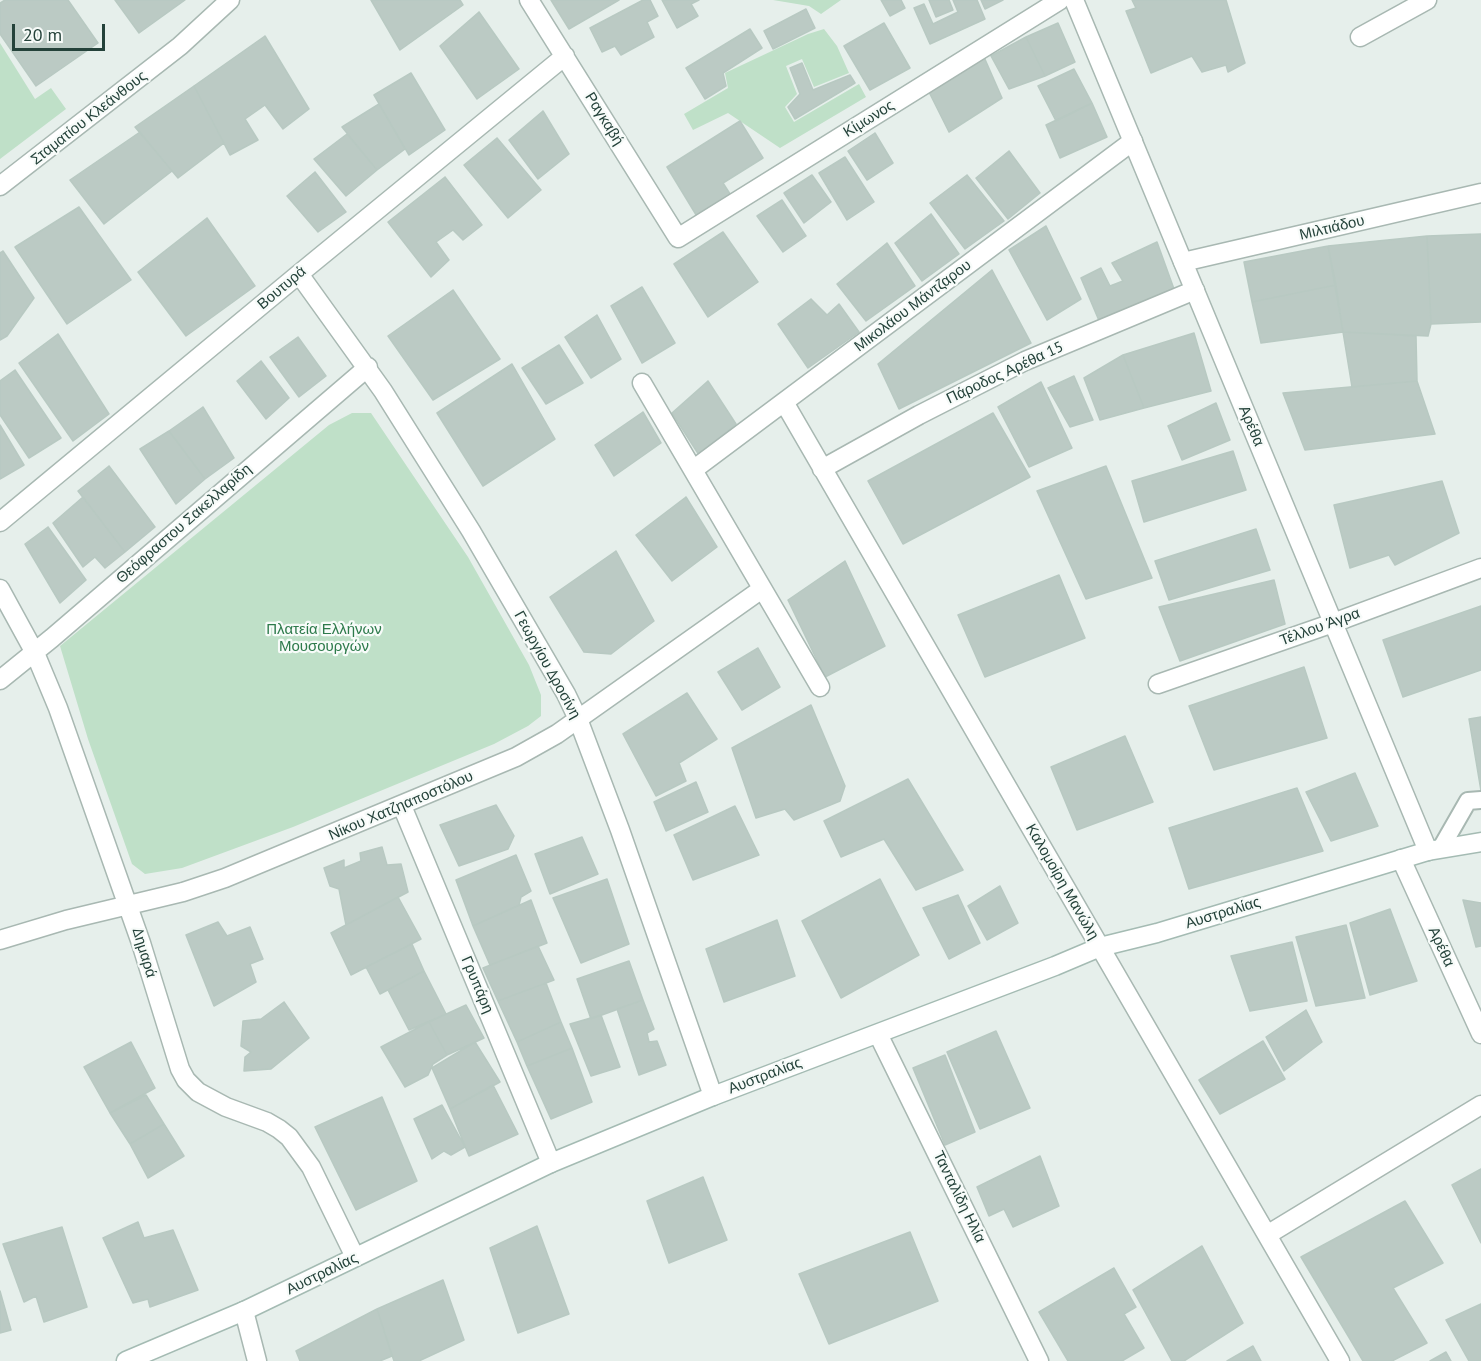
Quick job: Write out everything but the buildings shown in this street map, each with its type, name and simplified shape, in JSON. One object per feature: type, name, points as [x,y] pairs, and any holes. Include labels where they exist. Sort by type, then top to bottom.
[{"type":"street","name":"Σταματίου Κλεάνθους","points":[[0,186],[154,67],[192,36],[230,0]]},
{"type":"street","name":"Ραγκαβή","points":[[529,0],[678,238]]},
{"type":"street","name":"Κίμωνος","points":[[678,238],[1060,0]]},
{"type":"street","name":"Αρέθα","points":[[1074,0],[1333,623],[1434,850]]},
{"type":"street","points":[[1360,37],[1427,0]]},
{"type":"street","name":"Βουτυρά","points":[[0,522],[565,56]]},
{"type":"street","name":"Μικολάου Μάντζαρου","points":[[693,470],[1133,141]]},
{"type":"street","name":"Μιλτιάδου","points":[[1183,262],[1481,193]]},
{"type":"street","name":"Γεωργίου Δροσίνη","points":[[299,274],[368,367],[477,542],[551,667],[578,719],[620,830],[713,1096]]},
{"type":"street","name":"Πάροδος Αρέθα 15","points":[[822,469],[919,415],[1025,361],[1195,290]]},
{"type":"street","name":"Θεόφραστου Σακελλαρίδη","points":[[0,680],[35,653],[368,367]]},
{"type":"street","points":[[642,383],[820,687]]},
{"type":"street","name":"Καλομοίρη Μανώλη","points":[[784,402],[1340,1361]]},
{"type":"street","name":"Τέλλου Άγρα","points":[[1158,684],[1481,568]]},
{"type":"street","name":"Δημαρά","points":[[0,589],[35,653],[61,718],[129,906],[174,1053],[186,1080],[209,1099],[267,1122],[289,1137],[311,1167],[355,1257]]},
{"type":"street","name":"Νίκου Χατζηαποστόλου","points":[[0,940],[225,878],[516,757],[538,746],[578,719],[762,589]]},
{"type":"street","name":"Γρυπάρη","points":[[402,806],[551,1163]]},
{"type":"street","name":"Αυστραλίας","points":[[126,1361],[244,1311],[551,1163],[713,1096],[1100,947],[1157,933],[1401,859],[1434,850],[1481,842]]},
{"type":"street","name":"Αρέθα","points":[[1401,859],[1481,1034]]},
{"type":"street","name":"Τανταλίδη Ηλία","points":[[878,1034],[1039,1361]]},
{"type":"street","points":[[1267,1235],[1481,1105]]},
{"type":"street","points":[[244,1311],[257,1361]]},
{"type":"lane","points":[[1434,850],[1468,801],[1481,800]]},
{"type":"green space","points":[[773,0],[841,0],[821,14],[809,6]]},
{"type":"green space","points":[[824,29],[837,46],[849,73],[814,87],[802,59],[786,66],[797,94],[785,107],[794,122],[859,84],[866,97],[780,148],[728,113],[693,130],[684,114],[728,88],[725,73],[808,34]]},
{"type":"green space","points":[[0,43],[35,99],[51,88],[66,109],[0,159]]},
{"type":"green space","name":"Πλατεία Ελλήνων Μουσουργών","points":[[352,413],[371,413],[468,557],[529,665],[541,695],[541,716],[528,726],[494,744],[293,827],[182,868],[145,874],[132,864],[88,739],[60,646],[329,425]]}]
